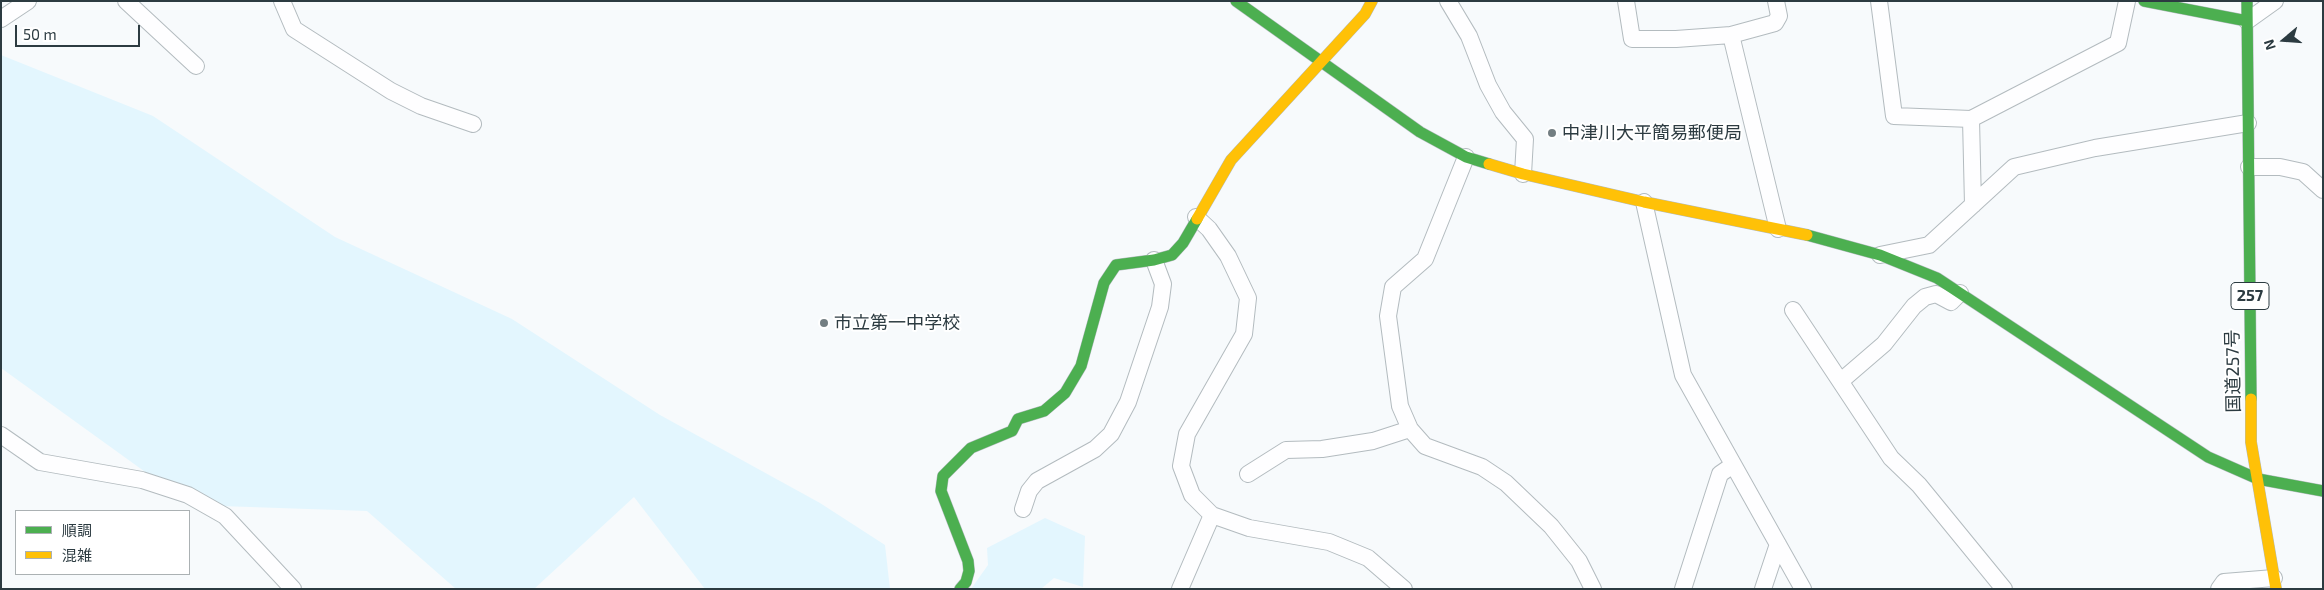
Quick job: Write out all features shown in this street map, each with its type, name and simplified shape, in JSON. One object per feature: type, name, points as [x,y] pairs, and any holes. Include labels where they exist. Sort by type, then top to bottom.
[{"type":"main road","points":[[1236,1],[1420,132],[1466,157],[1523,174],[1644,202],[1814,236],[1880,255],[1937,278],[2208,457],[2258,479],[2322,490]]},
{"type":"main road","points":[[960,589],[966,582],[969,571],[968,561],[941,491],[942,476],[971,448],[1012,431],[1018,419],[1044,411],[1065,393],[1081,366],[1104,283],[1116,265],[1154,260],[1172,255],[1183,243],[1196,217],[1231,160],[1365,14],[1372,1]]},
{"type":"main road","points":[[2144,1],[2247,21]]},
{"type":"main road","name":"国道257号","points":[[2247,1],[2251,442],[2275,583]]},
{"type":"street","points":[[1,19],[28,1]]},
{"type":"street","points":[[126,1],[196,66]]},
{"type":"street","points":[[282,1],[294,29],[391,91],[421,106],[473,124]]},
{"type":"street","points":[[1448,1],[1468,36],[1492,92],[1503,112],[1525,139],[1523,174]]},
{"type":"street","points":[[1626,1],[1632,38],[1676,39],[1731,35],[1775,23],[1779,16],[1776,1]]},
{"type":"street","points":[[1879,1],[1894,116],[1971,119],[2118,43],[2127,1]]},
{"type":"street","points":[[2247,21],[2275,1]]},
{"type":"street","points":[[1731,35],[1778,229]]},
{"type":"street","points":[[1971,119],[1973,205]]},
{"type":"street","points":[[1880,255],[1929,245],[2014,167],[2095,148],[2248,123]]},
{"type":"street","points":[[1466,157],[1425,259],[1394,287],[1388,316],[1400,406],[1410,429],[1425,446],[1482,467],[1506,484],[1550,526],[1579,561],[1593,589]]},
{"type":"street","points":[[2249,166],[2280,167],[2303,172],[2323,190]]},
{"type":"street","points":[[1644,202],[1683,374],[1803,589]]},
{"type":"street","points":[[1196,217],[1209,229],[1228,256],[1248,298],[1244,334],[1188,434],[1181,466],[1192,496],[1212,515],[1249,528],[1329,542],[1368,558],[1404,589]]},
{"type":"street","points":[[1024,509],[1029,491],[1037,481],[1095,449],[1111,434],[1128,402],[1160,307],[1163,284],[1154,260]]},
{"type":"street","points":[[1841,381],[1884,344],[1914,306],[1925,297],[1936,294],[1951,302],[1960,293]]},
{"type":"street","points":[[1793,310],[1891,458],[1919,485],[2004,589]]},
{"type":"street","points":[[1248,474],[1286,450],[1322,449],[1373,441],[1410,429]]},
{"type":"street","points":[[1,435],[40,462],[142,480],[188,494],[224,516],[293,589]]},
{"type":"street","points":[[1683,589],[1720,474],[1734,466]]},
{"type":"street","points":[[1180,589],[1212,515]]},
{"type":"street","points":[[1763,589],[1778,544]]},
{"type":"street","points":[[2220,589],[2224,582],[2275,583]]},
{"type":"shaded area","points":[[1,55],[153,116],[335,237],[512,319],[660,415],[820,503],[885,545],[890,589],[705,589],[634,497],[534,589],[456,589],[367,511],[191,505],[1,368]]},
{"type":"shaded area","points":[[1045,518],[1085,536],[1083,587],[1054,578],[1041,589],[971,589],[988,565],[987,548]]},
{"type":"traffic: fast","points":[[1236,1],[1420,132],[1466,157],[1489,164]]},
{"type":"traffic: fast","points":[[2144,1],[2247,21]]},
{"type":"traffic: fast","points":[[2247,1],[2251,399]]},
{"type":"traffic: fast","points":[[960,589],[966,582],[969,571],[968,561],[941,491],[943,476],[971,448],[1012,431],[1018,419],[1044,411],[1065,393],[1081,366],[1104,283],[1116,265],[1154,260],[1172,255],[1183,243],[1197,219]]},
{"type":"traffic: fast","points":[[1807,235],[1880,255],[1937,278],[2208,457],[2258,479],[2323,491]]},
{"type":"traffic: slow","points":[[1197,219],[1231,160],[1365,14],[1372,1]]},
{"type":"traffic: slow","points":[[1489,164],[1523,174],[1644,202],[1807,235]]},
{"type":"traffic: slow","points":[[2251,399],[2251,442],[2276,589]]},
{"type":"place","name":"中津川大平簡易郵便局","points":[[1552,133]]},
{"type":"place","name":"市立第一中学校","points":[[824,323]]}]
